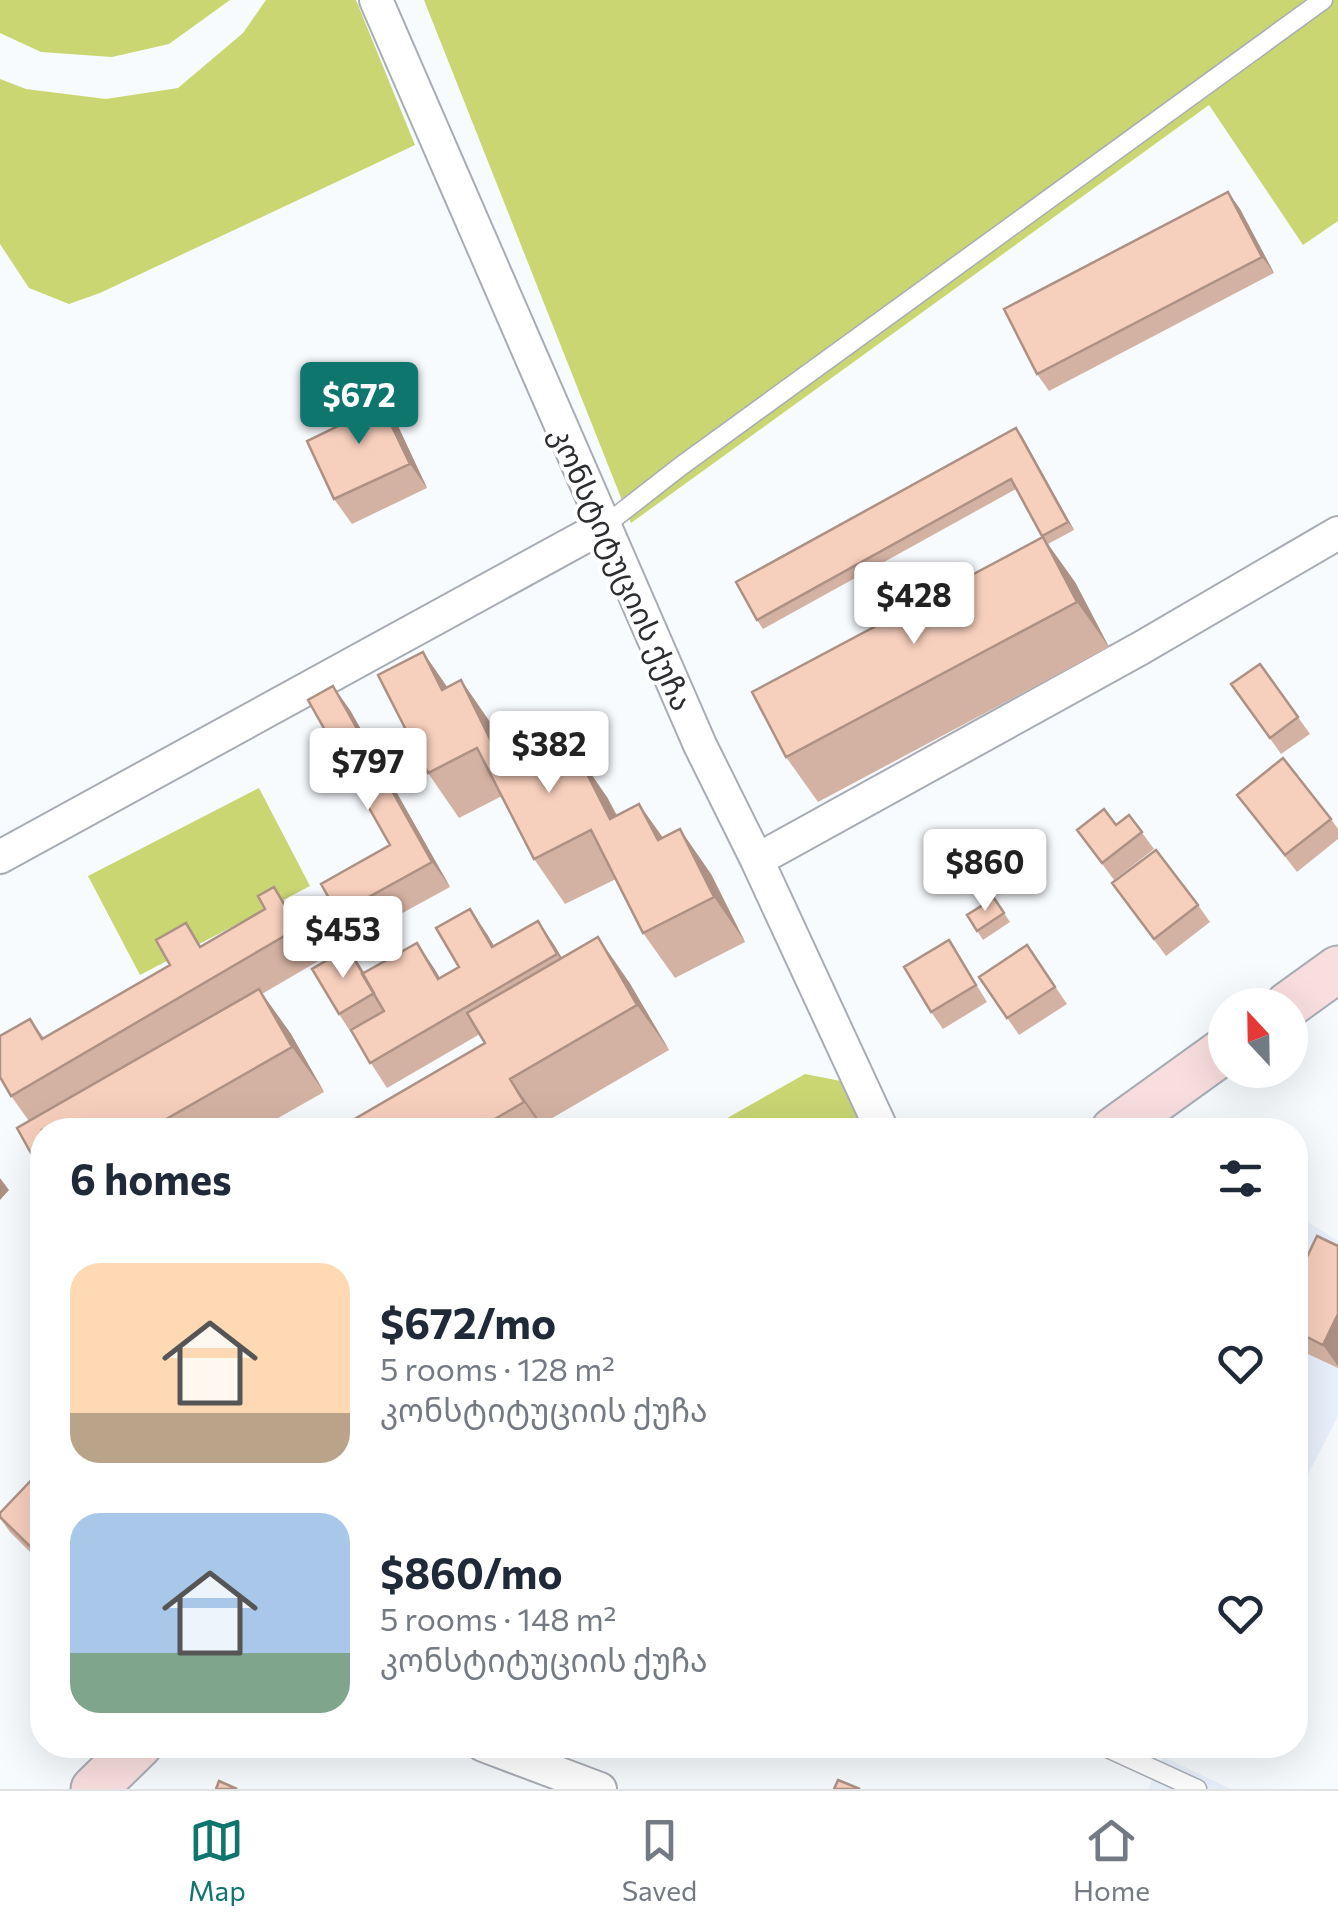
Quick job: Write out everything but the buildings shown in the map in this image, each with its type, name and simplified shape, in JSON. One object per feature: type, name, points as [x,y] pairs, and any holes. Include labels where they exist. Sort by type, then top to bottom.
[{"type":"main road","points":[[1308,991],[1338,970]]},
{"type":"main road","points":[[1131,1118],[1208,1062]]},
{"type":"main road","points":[[94,1789],[126,1758]]},
{"type":"street","name":"კონსტიტუციის ქუჩა","points":[[376,0],[700,745],[758,860],[876,1118]]},
{"type":"street","points":[[0,857],[604,526]]},
{"type":"street","points":[[758,860],[1141,648],[1338,533]]},
{"type":"street","points":[[518,1758],[600,1789]]},
{"type":"lane","points":[[604,526],[1323,0]]},
{"type":"lane","points":[[1129,1758],[1197,1789]]},
{"type":"shaded area","points":[[1308,1222],[1338,1241],[1338,1416],[1308,1475]]},
{"type":"shaded area","points":[[1163,1758],[1166,1758],[1231,1789],[1148,1789]]},
{"type":"green space","points":[[0,0],[230,0],[169,44],[112,57],[41,52],[0,33]]},
{"type":"green space","points":[[266,0],[356,0],[415,145],[100,293],[69,304],[29,288],[0,244],[0,79],[26,89],[106,99],[178,88],[243,33]]},
{"type":"green space","points":[[424,0],[1338,0],[1338,221],[1303,245],[1209,105],[631,523]]},
{"type":"green space","points":[[259,788],[310,886],[140,975],[88,876]]},
{"type":"green space","points":[[805,1074],[841,1081],[858,1118],[727,1118]]}]
